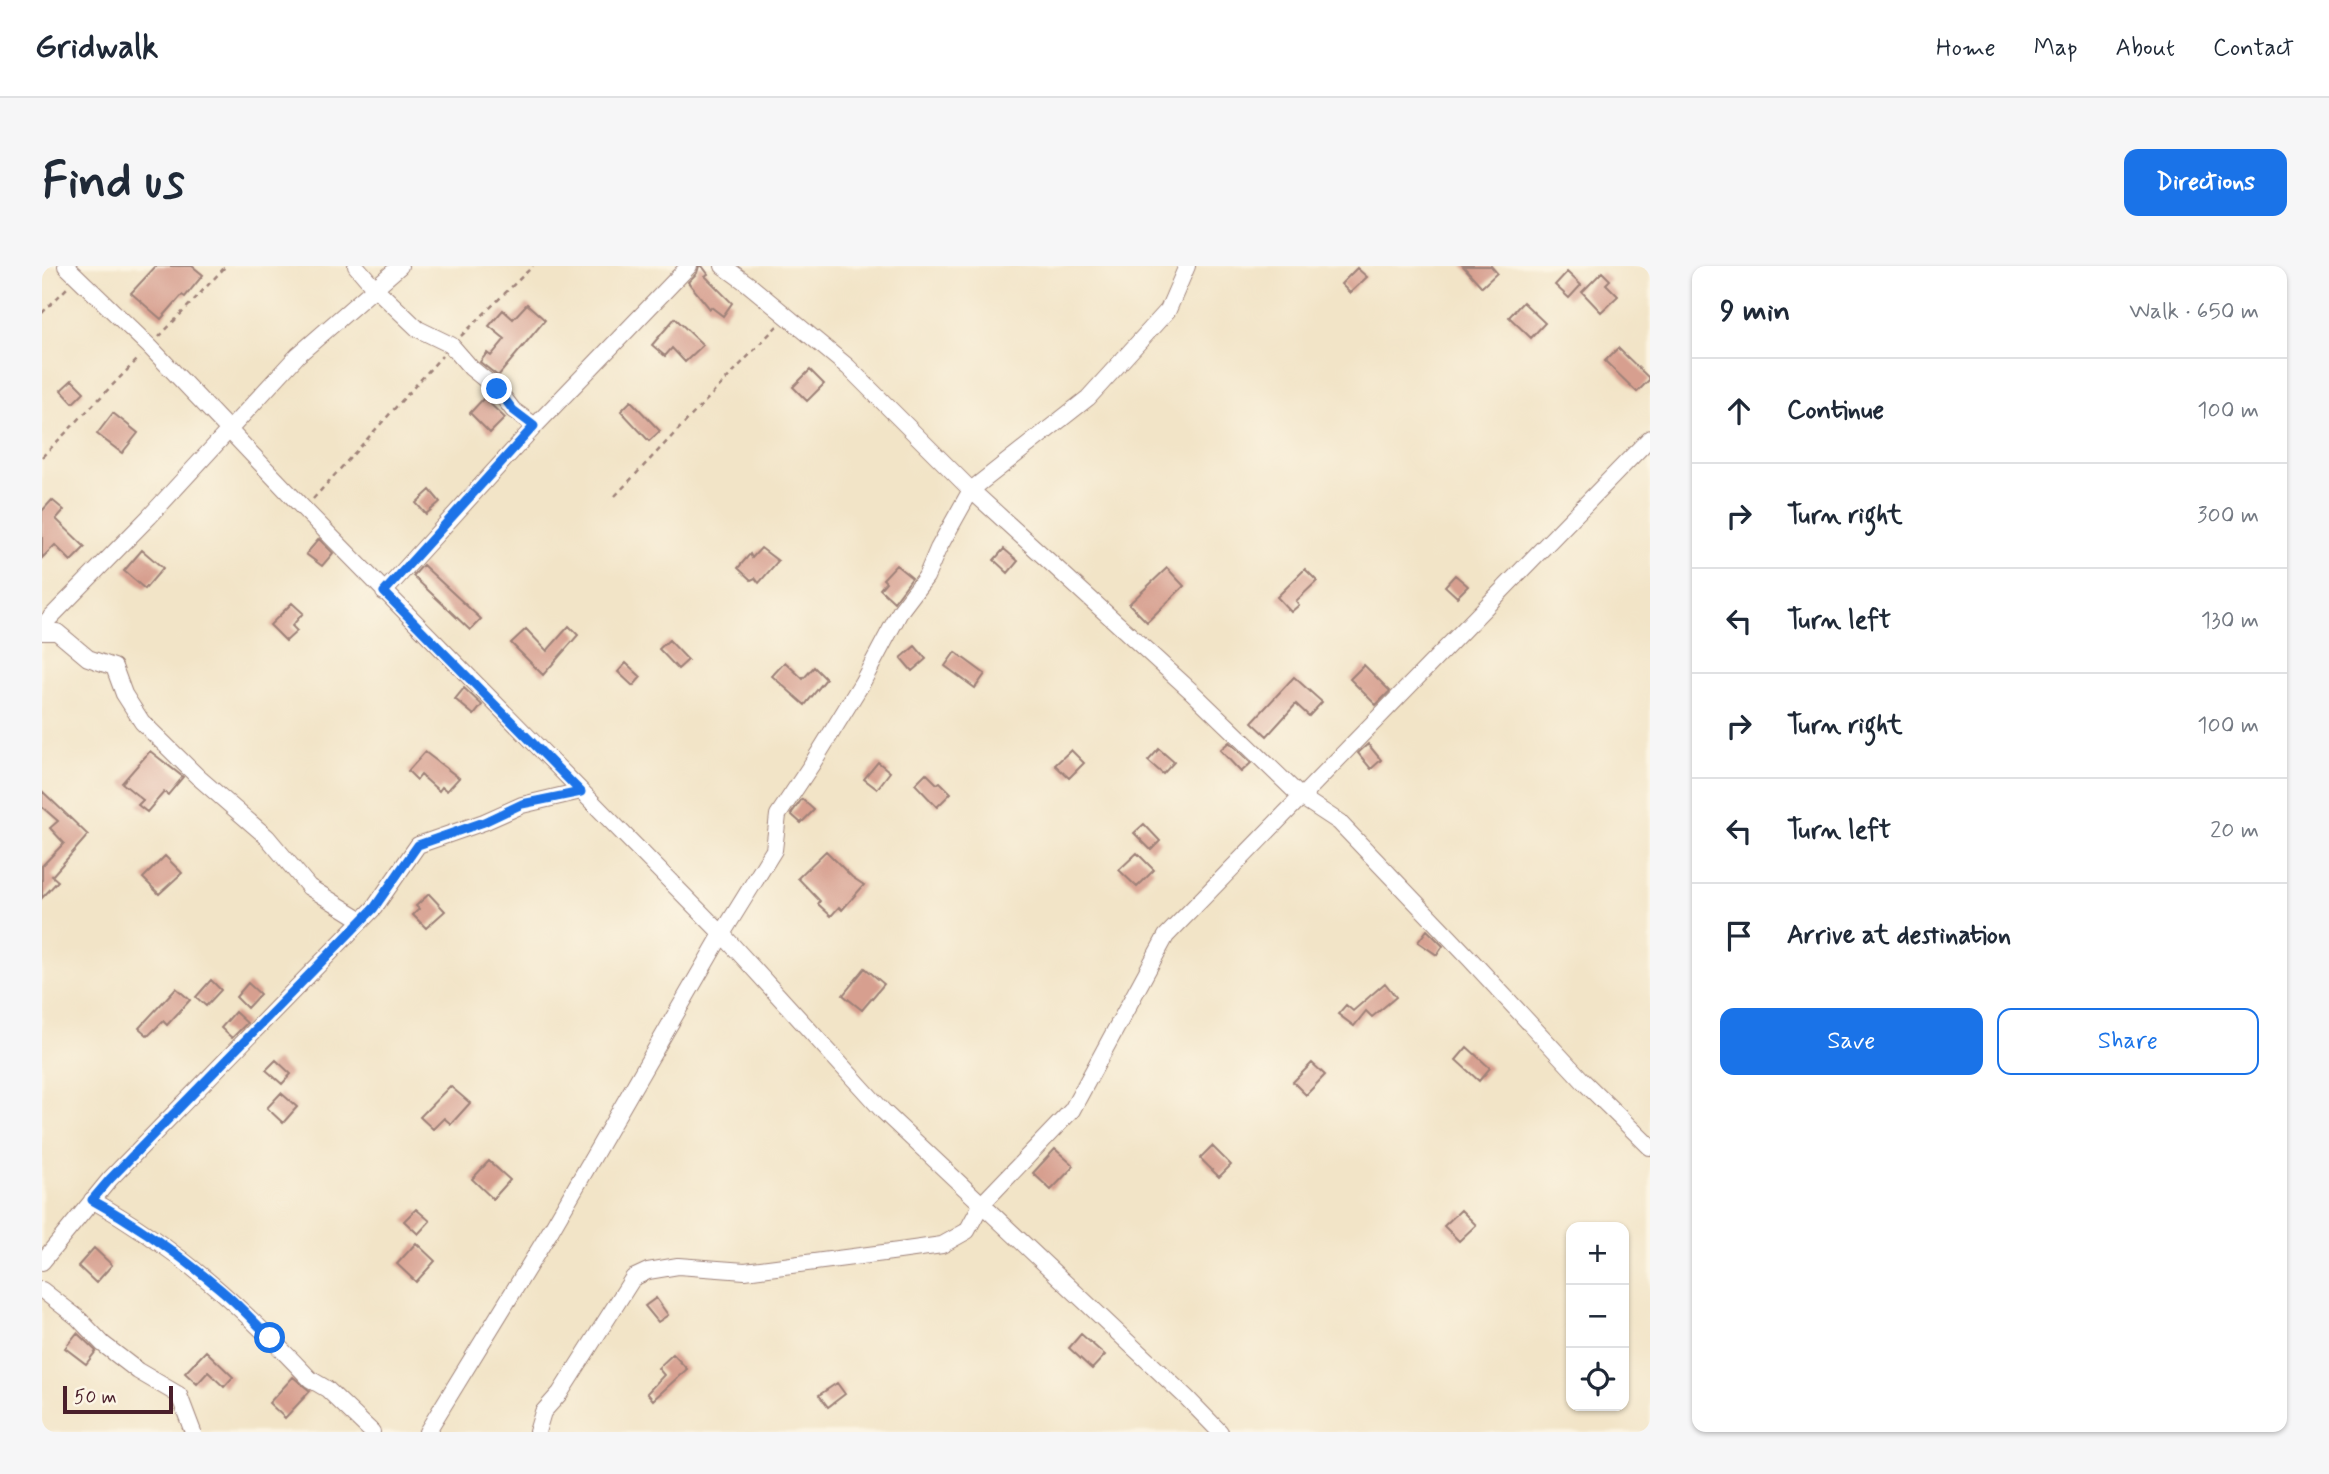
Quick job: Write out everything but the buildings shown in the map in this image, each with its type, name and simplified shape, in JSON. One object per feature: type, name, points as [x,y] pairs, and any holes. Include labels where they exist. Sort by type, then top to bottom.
[{"type":"street","points":[[356,266],[418,329],[451,345],[471,368],[497,389],[513,410],[534,426]]},
{"type":"street","points":[[42,626],[149,517],[298,355],[400,266]]},
{"type":"street","points":[[384,592],[534,426],[690,266]]},
{"type":"street","points":[[723,266],[848,367],[971,490],[1190,690],[1301,797],[1339,822],[1584,1082],[1650,1147]]},
{"type":"street","points":[[427,1432],[551,1230],[722,934],[774,850],[778,816],[862,683],[901,610],[926,577],[938,549],[971,490],[1087,398],[1168,310],[1187,266]]},
{"type":"street","points":[[72,271],[150,347],[384,592],[722,934],[883,1111],[1220,1432]]},
{"type":"street","points":[[537,1432],[543,1412],[559,1393],[633,1278],[648,1271],[678,1266],[745,1271],[942,1245],[967,1231],[981,1205],[1072,1110],[1166,936],[1650,438]]},
{"type":"street","points":[[42,632],[57,632],[88,657],[114,667],[124,694],[142,722],[198,777],[267,838],[309,887],[362,920]]},
{"type":"street","points":[[42,1262],[110,1179],[374,908],[418,845],[484,822],[522,804],[581,792]]},
{"type":"street","points":[[92,1200],[132,1222],[221,1290],[310,1379],[327,1389],[372,1432]]},
{"type":"street","points":[[42,1290],[138,1371],[179,1395],[193,1432]]},
{"type":"path","points":[[42,457],[226,266]]},
{"type":"path","points":[[304,509],[451,345],[533,266]]},
{"type":"path","points":[[42,313],[72,271]]},
{"type":"path","points":[[615,496],[786,317]]},
{"type":"route","points":[[270,1338],[221,1290],[176,1255],[132,1222],[92,1200],[374,908],[418,845],[484,822],[522,804],[581,792],[384,592],[534,426],[513,410],[497,389]]}]
